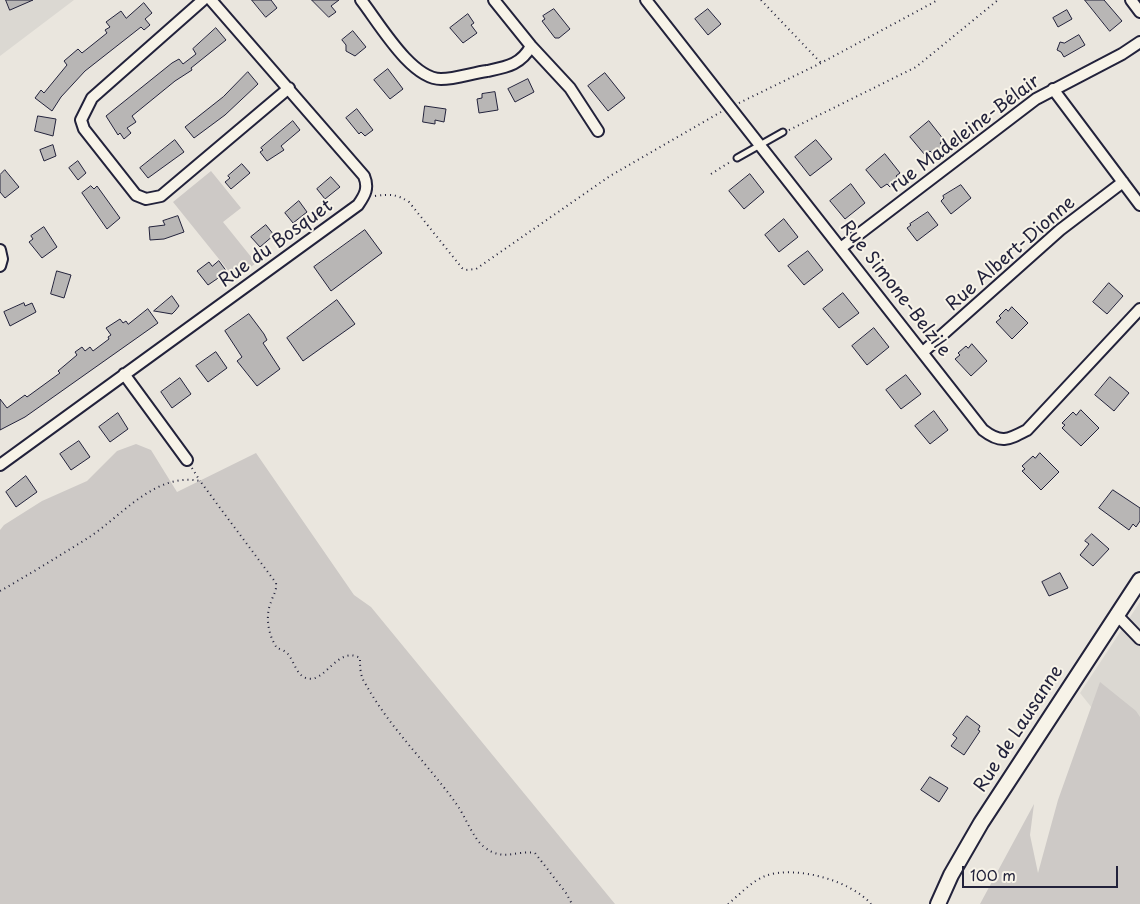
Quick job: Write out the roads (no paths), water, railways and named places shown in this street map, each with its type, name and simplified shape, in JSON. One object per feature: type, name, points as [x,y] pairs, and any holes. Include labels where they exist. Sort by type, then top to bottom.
[{"type":"street","points":[[203,0],[92,98],[81,120],[84,128],[136,195],[146,199],[161,196],[289,88],[211,0]]},
{"type":"street","points":[[361,0],[414,69],[428,77],[441,79],[506,67],[525,58],[531,46]]},
{"type":"street","points":[[494,0],[531,46],[570,88],[598,131]]},
{"type":"street","name":"Rue Simone-Belzile","points":[[646,0],[842,247],[983,430],[994,438],[1011,438],[1026,430],[1140,309]]},
{"type":"street","points":[[1131,0],[1140,12]]},
{"type":"street","name":"rue Madeleine-Bélair","points":[[842,247],[1036,99],[1122,54],[1140,42]]},
{"type":"street","name":"Rue du Bosquet","points":[[0,465],[358,205],[363,198],[367,183],[364,176],[289,88]]},
{"type":"street","points":[[1053,89],[1140,205]]},
{"type":"street","name":"Rue Albert-Dionne","points":[[923,352],[1060,230],[1122,182]]},
{"type":"street","points":[[0,250],[2,259],[0,266]]},
{"type":"street","points":[[124,374],[187,460]]},
{"type":"street","name":"Rue de Lausanne","points":[[938,904],[951,875],[981,823],[1140,580]]},
{"type":"street","points":[[1116,614],[1140,639]]},
{"type":"lane","points":[[737,158],[783,132]]}]
